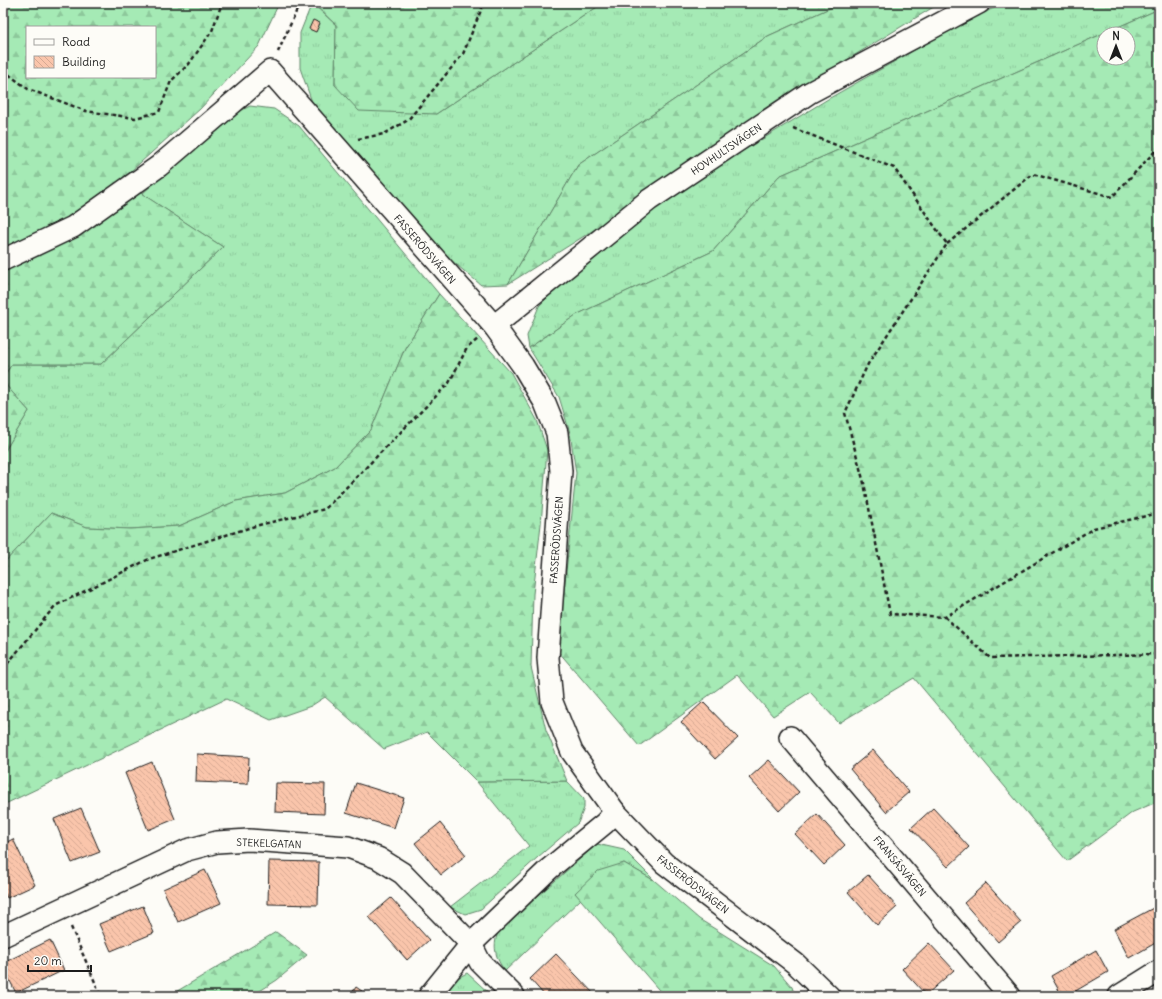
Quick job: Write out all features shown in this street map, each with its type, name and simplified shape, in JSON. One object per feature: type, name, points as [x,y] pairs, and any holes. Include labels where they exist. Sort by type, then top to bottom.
[{"type":"street","name":"HOVHULTSVÄGEN","points":[[494,326],[648,200],[809,93],[979,3]]},
{"type":"street","name":"FASSERÖDSVÄGEN","points":[[270,71],[494,326],[523,366],[545,403],[557,433],[561,471],[548,658],[552,702],[572,752],[615,812],[664,863],[796,964],[829,996]]},
{"type":"street","points":[[3,260],[73,227],[159,166],[270,71]]},
{"type":"street","name":"FRANSÄSVÄGEN","points":[[790,737],[1010,996]]},
{"type":"street","points":[[429,996],[471,944],[549,869],[605,823],[615,812]]},
{"type":"street","name":"STEKELGATAN","points":[[3,936],[187,850],[217,842],[249,840],[348,848],[378,858],[402,873],[471,944],[480,962],[514,996]]},
{"type":"street","points":[[1119,996],[1159,971]]},
{"type":"path","points":[[3,70],[28,90],[86,111],[135,118],[159,112],[171,82],[189,64],[212,31],[222,3]]},
{"type":"path","points":[[270,71],[300,3]]},
{"type":"path","points":[[334,143],[384,134],[408,120],[463,54],[484,3]]},
{"type":"path","points":[[770,119],[894,168],[947,244]]},
{"type":"path","points":[[1159,147],[1112,197],[1033,174],[947,244],[868,364],[845,413],[864,484],[890,614],[945,616],[1094,528],[1159,513]]},
{"type":"path","points":[[3,669],[54,606],[142,563],[255,526],[325,508],[449,383],[467,348],[494,326]]},
{"type":"path","points":[[945,616],[990,658],[1159,654]]},
{"type":"path","points":[[58,909],[68,919],[101,996]]},
{"type":"green space","points":[[3,3],[279,3],[259,46],[200,109],[121,180],[223,247],[101,364],[12,364],[3,377]]},
{"type":"green space","points":[[312,3],[336,25],[335,85],[436,114],[603,3],[841,3],[768,36],[578,165],[508,284],[481,285],[452,261],[313,105],[300,68],[300,33]]},
{"type":"green space","points":[[313,3],[603,3],[436,114],[359,111],[335,85],[336,25]]},
{"type":"green space","points":[[841,3],[940,3],[773,105],[600,226],[508,284],[578,165],[768,36]]},
{"type":"green space","points":[[1004,3],[1159,3],[1159,9],[1120,26],[1096,26],[1096,37],[779,176],[713,251],[576,315],[529,348],[527,336],[539,306],[579,266],[629,225],[733,157],[828,99],[957,26]]},
{"type":"green space","points":[[1159,9],[1159,801],[1133,812],[1067,861],[914,678],[839,723],[810,692],[773,716],[737,675],[639,746],[558,651],[576,473],[570,433],[559,397],[529,348],[576,315],[713,251],[779,176],[1096,37],[1096,66],[1136,66],[1136,26],[1120,26]]},
{"type":"green space","points":[[250,106],[274,109],[299,126],[439,294],[405,348],[371,430],[335,467],[285,493],[236,501],[179,526],[130,529],[87,527],[51,513],[3,564],[3,454],[29,411],[3,382],[3,377],[12,364],[101,364],[223,247],[142,194],[222,120]]},
{"type":"green space","points":[[439,294],[511,373],[537,420],[547,450],[533,594],[531,667],[546,730],[567,781],[477,782],[427,732],[384,749],[325,697],[311,706],[271,720],[226,699],[3,805],[3,564],[51,513],[87,527],[130,529],[179,526],[236,501],[285,493],[335,467],[371,430],[405,348]]},
{"type":"green space","points":[[3,382],[29,411],[3,454]]},
{"type":"green space","points":[[567,781],[584,799],[584,808],[578,823],[481,909],[465,914],[450,907],[529,846],[477,782]]},
{"type":"green space","points":[[597,844],[624,850],[655,881],[624,863],[575,893],[581,899],[505,971],[497,956],[495,946],[499,930]]},
{"type":"green space","points":[[624,863],[655,881],[699,919],[774,966],[792,987],[795,996],[664,996],[575,893],[598,871]]},
{"type":"green space","points":[[276,932],[307,955],[277,980],[252,996],[169,996]]},
{"type":"green space","points":[[467,973],[490,994],[487,996],[438,996],[448,983]]},
{"type":"building","points":[[313,20],[320,23],[316,32],[309,29]]},
{"type":"building","points":[[703,702],[738,738],[715,759],[681,722]]},
{"type":"building","points":[[873,750],[909,792],[886,812],[850,769]]},
{"type":"building","points":[[197,754],[249,757],[248,784],[196,782]]},
{"type":"building","points":[[769,760],[799,792],[779,811],[749,778]]},
{"type":"building","points":[[152,762],[175,819],[148,830],[125,773]]},
{"type":"building","points":[[276,783],[325,784],[324,814],[275,812]]},
{"type":"building","points":[[356,783],[404,798],[394,828],[346,813]]},
{"type":"building","points":[[81,808],[100,852],[72,863],[54,819]]},
{"type":"building","points":[[933,808],[969,847],[948,867],[911,828]]},
{"type":"building","points":[[817,814],[845,845],[824,865],[795,834]]},
{"type":"building","points":[[440,823],[466,855],[441,875],[415,843]]},
{"type":"building","points":[[13,839],[35,885],[7,898],[3,889],[3,844]]},
{"type":"building","points":[[269,861],[319,862],[318,905],[268,904]]},
{"type":"building","points":[[205,870],[221,903],[178,922],[163,889]]},
{"type":"building","points":[[868,875],[897,907],[877,925],[848,892]]},
{"type":"building","points":[[986,883],[1021,922],[998,942],[964,903]]},
{"type":"building","points":[[391,898],[429,940],[407,960],[369,917]]},
{"type":"building","points":[[143,906],[154,933],[111,951],[99,924]]},
{"type":"building","points":[[1157,906],[1159,910],[1159,941],[1129,958],[1114,929]]},
{"type":"building","points":[[50,940],[64,970],[16,993],[3,967],[3,963]]},
{"type":"building","points":[[929,943],[954,970],[926,995],[902,969]]},
{"type":"building","points":[[1096,950],[1108,972],[1067,996],[1062,996],[1051,976]]},
{"type":"building","points":[[556,954],[595,995],[594,996],[545,996],[530,979]]},
{"type":"building","points":[[356,987],[369,996],[350,996]]}]
